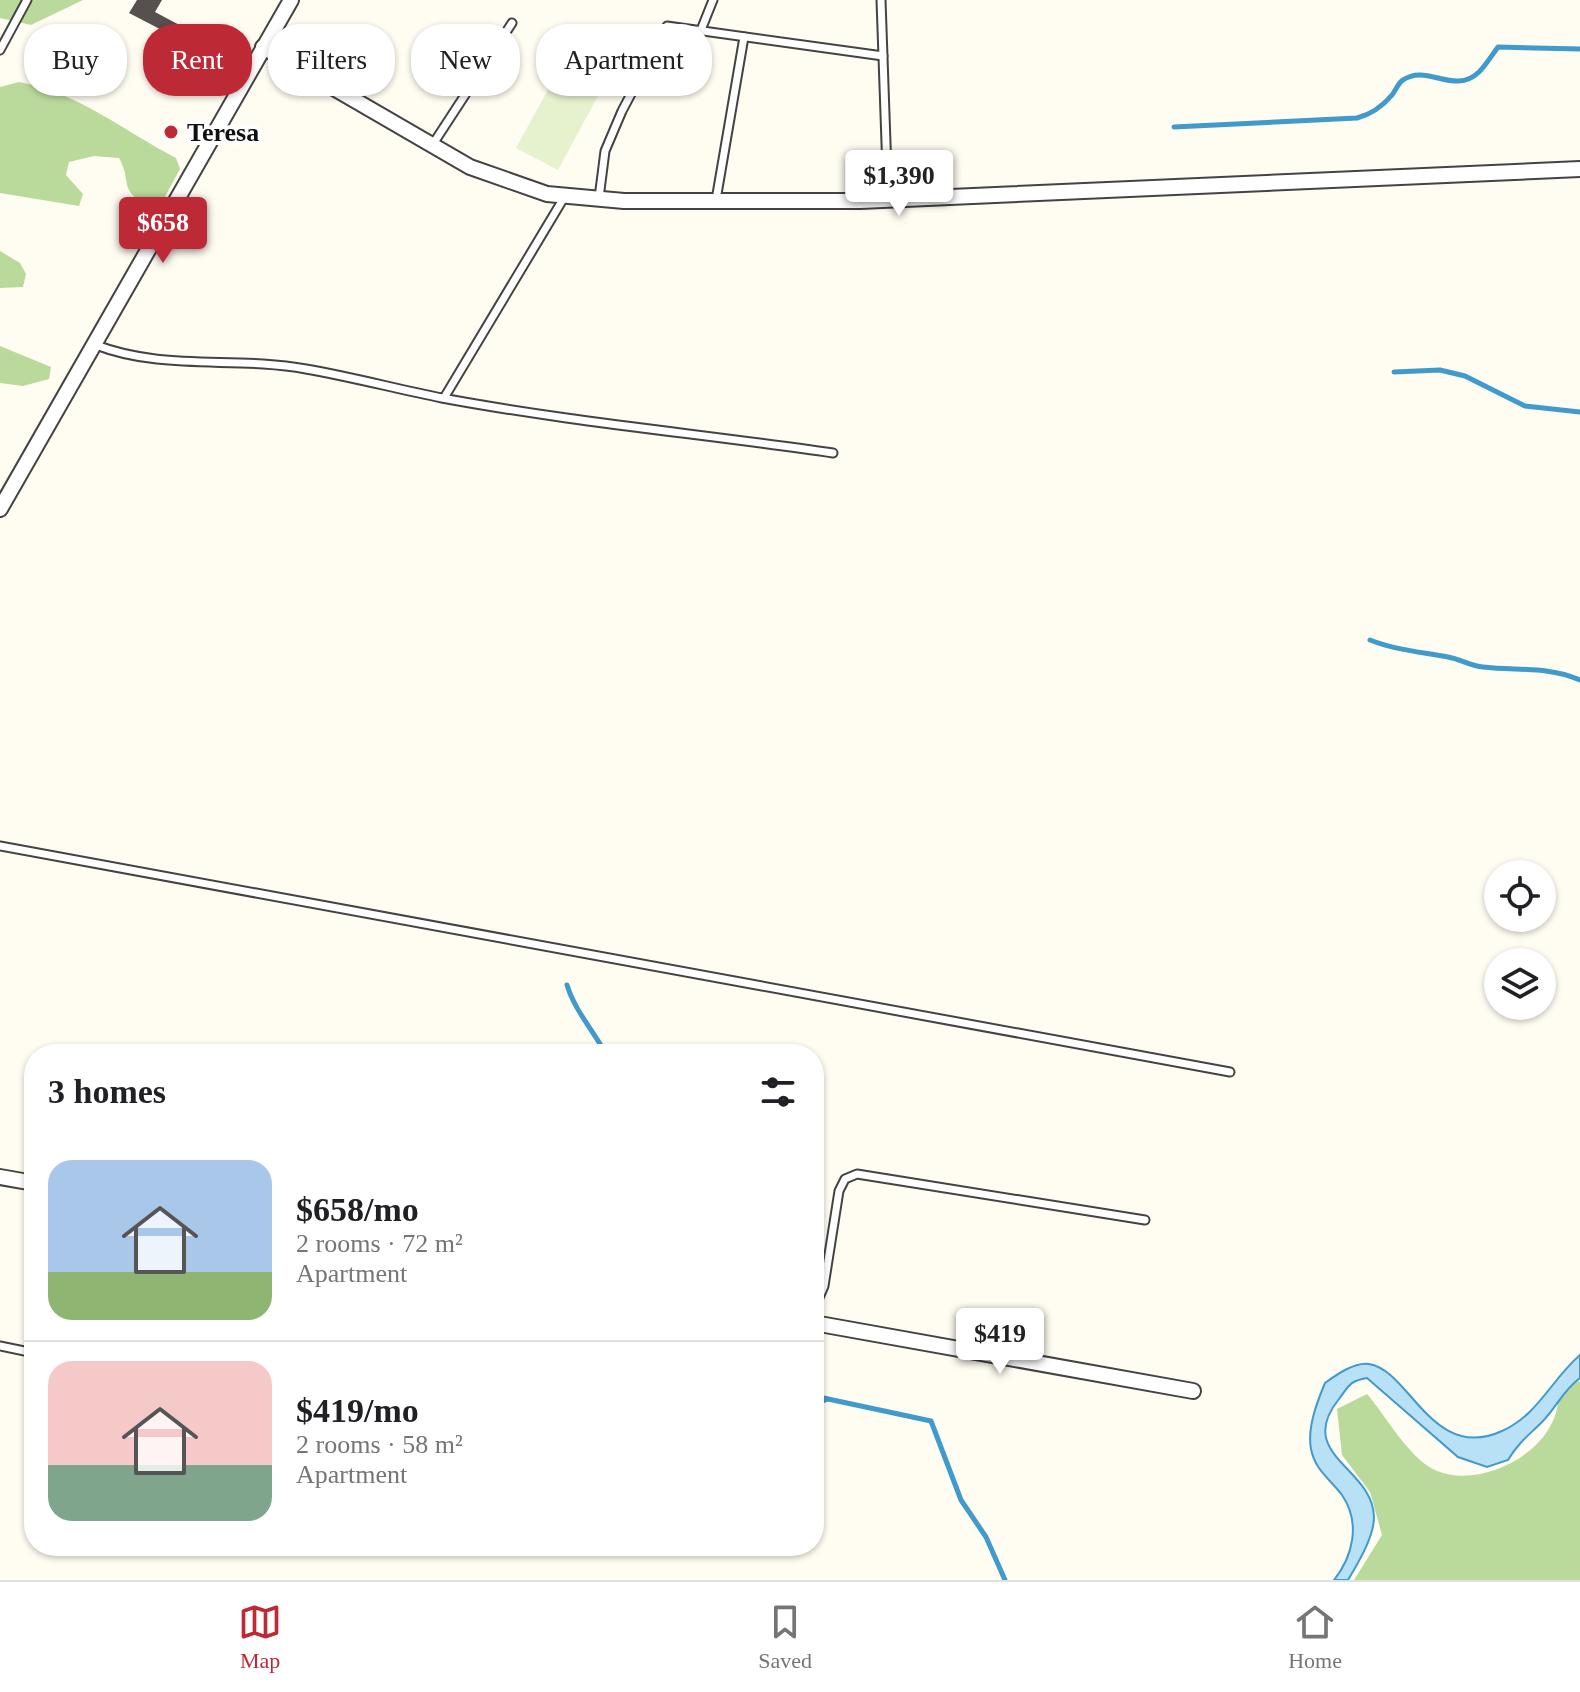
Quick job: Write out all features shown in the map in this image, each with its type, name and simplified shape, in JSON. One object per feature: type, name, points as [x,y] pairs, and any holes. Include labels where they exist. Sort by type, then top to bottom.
[{"type":"street","points":[[0,509],[291,0]]},
{"type":"street","points":[[263,47],[470,167],[547,194],[565,196],[716,201],[888,200],[1580,169]]},
{"type":"street","points":[[0,1177],[24,1181]]},
{"type":"street","points":[[824,1325],[1193,1391]]},
{"type":"lane","points":[[0,50],[27,0]]},
{"type":"lane","points":[[703,24],[713,0]]},
{"type":"lane","points":[[881,0],[888,200]]},
{"type":"lane","points":[[433,144],[512,23]]},
{"type":"lane","points":[[712,32],[883,56]]},
{"type":"lane","points":[[716,201],[744,37]]},
{"type":"lane","points":[[599,199],[605,151],[630,96]]},
{"type":"lane","points":[[444,398],[565,196]]},
{"type":"lane","points":[[96,345],[120,354],[173,362],[253,361],[305,368],[444,398],[833,453]]},
{"type":"lane","points":[[0,846],[1230,1072]]},
{"type":"lane","points":[[824,1286],[839,1191],[845,1179],[857,1174],[1145,1220]]},
{"type":"lane","points":[[0,1346],[24,1351]]},
{"type":"green space","points":[[0,0],[83,0],[33,24],[0,18]]},
{"type":"green space","points":[[19,82],[24,83],[24,96],[65,96],[176,158],[180,169],[162,202],[150,206],[133,195],[119,158],[94,156],[69,162],[66,175],[83,194],[79,206],[0,193],[0,87]]},
{"type":"green space","points":[[545,96],[598,96],[558,170],[516,148]]},
{"type":"green space","points":[[0,251],[20,263],[26,274],[23,287],[0,288]]},
{"type":"green space","points":[[0,346],[51,367],[49,379],[23,386],[0,383]]},
{"type":"green space","points":[[1580,1381],[1580,1580],[1354,1580],[1382,1535],[1370,1492],[1342,1455],[1337,1409],[1367,1394],[1408,1448],[1427,1465],[1437,1471],[1457,1475],[1478,1474],[1520,1458],[1537,1444],[1550,1427],[1557,1407],[1557,1386]]},
{"type":"water","points":[[1580,1355],[1580,1378],[1508,1460],[1487,1467],[1458,1457],[1367,1378],[1350,1385],[1328,1418],[1325,1434],[1330,1448],[1362,1485],[1374,1517],[1361,1558],[1348,1580],[1334,1580],[1346,1561],[1353,1528],[1348,1506],[1319,1469],[1311,1449],[1312,1424],[1325,1383],[1351,1367],[1369,1364],[1384,1370],[1440,1425],[1457,1435],[1478,1438],[1502,1431],[1525,1416]]},
{"type":"building","points":[[137,0],[162,0],[155,12],[178,24],[150,24],[129,13]]},
{"type":"waterway","points":[[1174,127],[1357,118],[1380,106],[1401,81],[1412,76],[1450,81],[1470,79],[1482,69],[1498,47],[1580,49]]},
{"type":"waterway","points":[[1394,372],[1440,370],[1465,376],[1525,406],[1580,412]]},
{"type":"waterway","points":[[1370,640],[1479,666],[1544,671],[1580,680]]},
{"type":"waterway","points":[[567,985],[579,1012],[600,1044]]},
{"type":"waterway","points":[[824,1398],[931,1421],[961,1500],[986,1537],[1005,1580]]},
{"type":"place","name":"Teresa","points":[[171,132]]}]
